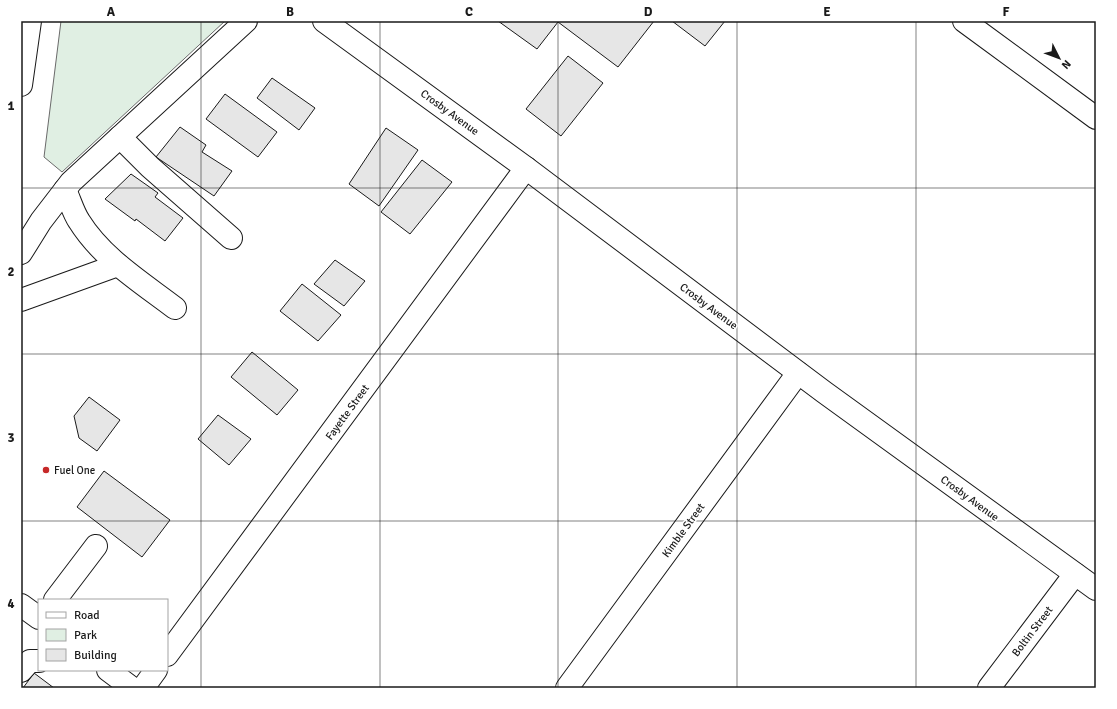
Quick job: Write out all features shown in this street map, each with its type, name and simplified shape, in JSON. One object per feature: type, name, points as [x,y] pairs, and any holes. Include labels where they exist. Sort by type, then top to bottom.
[{"type":"main road","points":[[21,85],[30,21]]},
{"type":"main road","points":[[21,253],[41,222],[71,182],[246,21]]},
{"type":"main road","name":"Crosby Avenue","points":[[324,21],[526,168],[798,373],[1096,589]]},
{"type":"main road","points":[[964,21],[1096,118]]},
{"type":"main road","points":[[120,137],[150,167],[231,238]]},
{"type":"main road","name":"Fayette Street","points":[[168,655],[526,168]]},
{"type":"main road","points":[[65,190],[79,221],[96,244],[118,264],[175,308]]},
{"type":"main road","points":[[21,300],[118,264]]},
{"type":"main road","name":"Kimble Street","points":[[567,688],[798,373]]},
{"type":"main road","points":[[56,599],[96,546]]},
{"type":"main road","name":"Boltin Street","points":[[989,688],[1075,574]]},
{"type":"main road","points":[[21,605],[38,617]]},
{"type":"main road","points":[[21,671],[30,661],[38,661]]},
{"type":"main road","points":[[109,671],[132,688]]},
{"type":"main road","points":[[143,688],[155,671]]},
{"type":"green space","points":[[61,21],[225,21],[62,172],[44,157]]},
{"type":"building","points":[[498,21],[654,21],[618,67],[558,22],[537,49]]},
{"type":"building","points":[[672,21],[725,21],[705,46]]},
{"type":"building","points":[[568,56],[603,83],[561,136],[526,109]]},
{"type":"building","points":[[272,78],[315,108],[299,130],[257,98]]},
{"type":"building","points":[[225,94],[277,132],[258,157],[206,119]]},
{"type":"building","points":[[180,127],[206,145],[202,152],[232,171],[214,196],[156,157]]},
{"type":"building","points":[[386,128],[418,150],[379,206],[349,184]]},
{"type":"building","points":[[422,160],[452,182],[410,234],[381,212]]},
{"type":"building","points":[[131,174],[158,193],[155,197],[183,218],[165,241],[136,219],[135,221],[105,199]]},
{"type":"building","points":[[335,260],[365,281],[344,306],[314,284]]},
{"type":"building","points":[[302,284],[341,315],[318,341],[280,311]]},
{"type":"building","points":[[252,352],[298,390],[277,415],[231,377]]},
{"type":"building","points":[[89,397],[120,420],[97,451],[79,438],[74,416]]},
{"type":"building","points":[[218,415],[251,439],[229,465],[198,439]]},
{"type":"building","points":[[104,471],[170,520],[142,557],[77,507]]},
{"type":"building","points":[[34,673],[54,688],[23,688]]},
{"type":"place","name":"Fuel One","points":[[46,470]]}]
